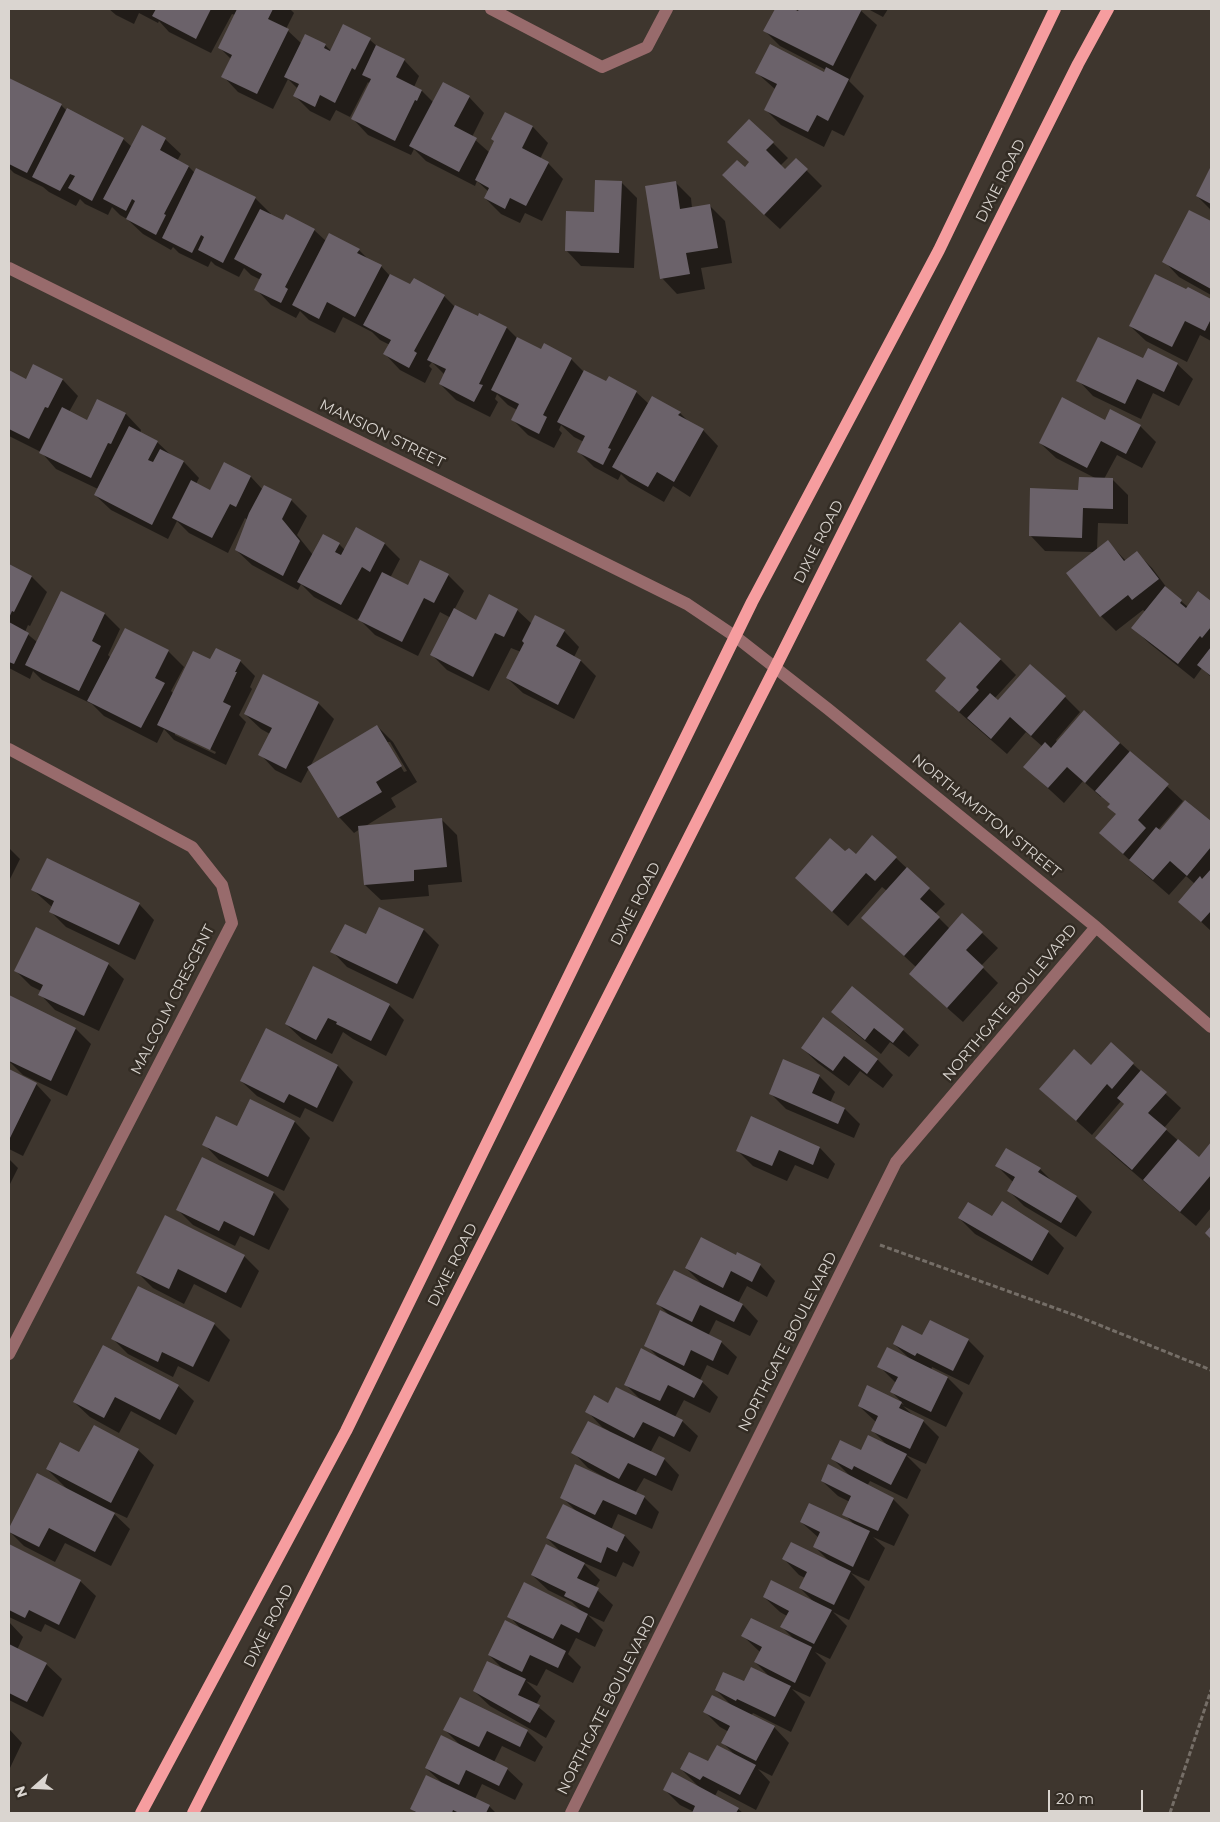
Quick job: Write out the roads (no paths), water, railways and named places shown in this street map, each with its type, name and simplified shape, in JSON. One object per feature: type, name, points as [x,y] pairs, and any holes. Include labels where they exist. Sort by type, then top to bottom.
[{"type":"main road","name":"DIXIE ROAD","points":[[141,1813],[346,1431],[756,594],[938,250],[1055,9]]},
{"type":"main road","name":"DIXIE ROAD","points":[[193,1813],[776,666],[1078,64],[1108,9]]},
{"type":"street","points":[[491,9],[602,67],[647,47],[667,9]]},
{"type":"street","name":"MANSION STREET","points":[[9,268],[687,604],[736,637]]},
{"type":"street","name":"NORTHAMPTON STREET","points":[[736,637],[776,666],[1096,927],[1211,1027]]},
{"type":"street","name":"MALCOLM CRESCENT","points":[[9,749],[192,847],[222,885],[232,923],[9,1354]]},
{"type":"street","name":"NORTHGATE BOULEVARD","points":[[571,1813],[896,1162],[1096,927]]}]
